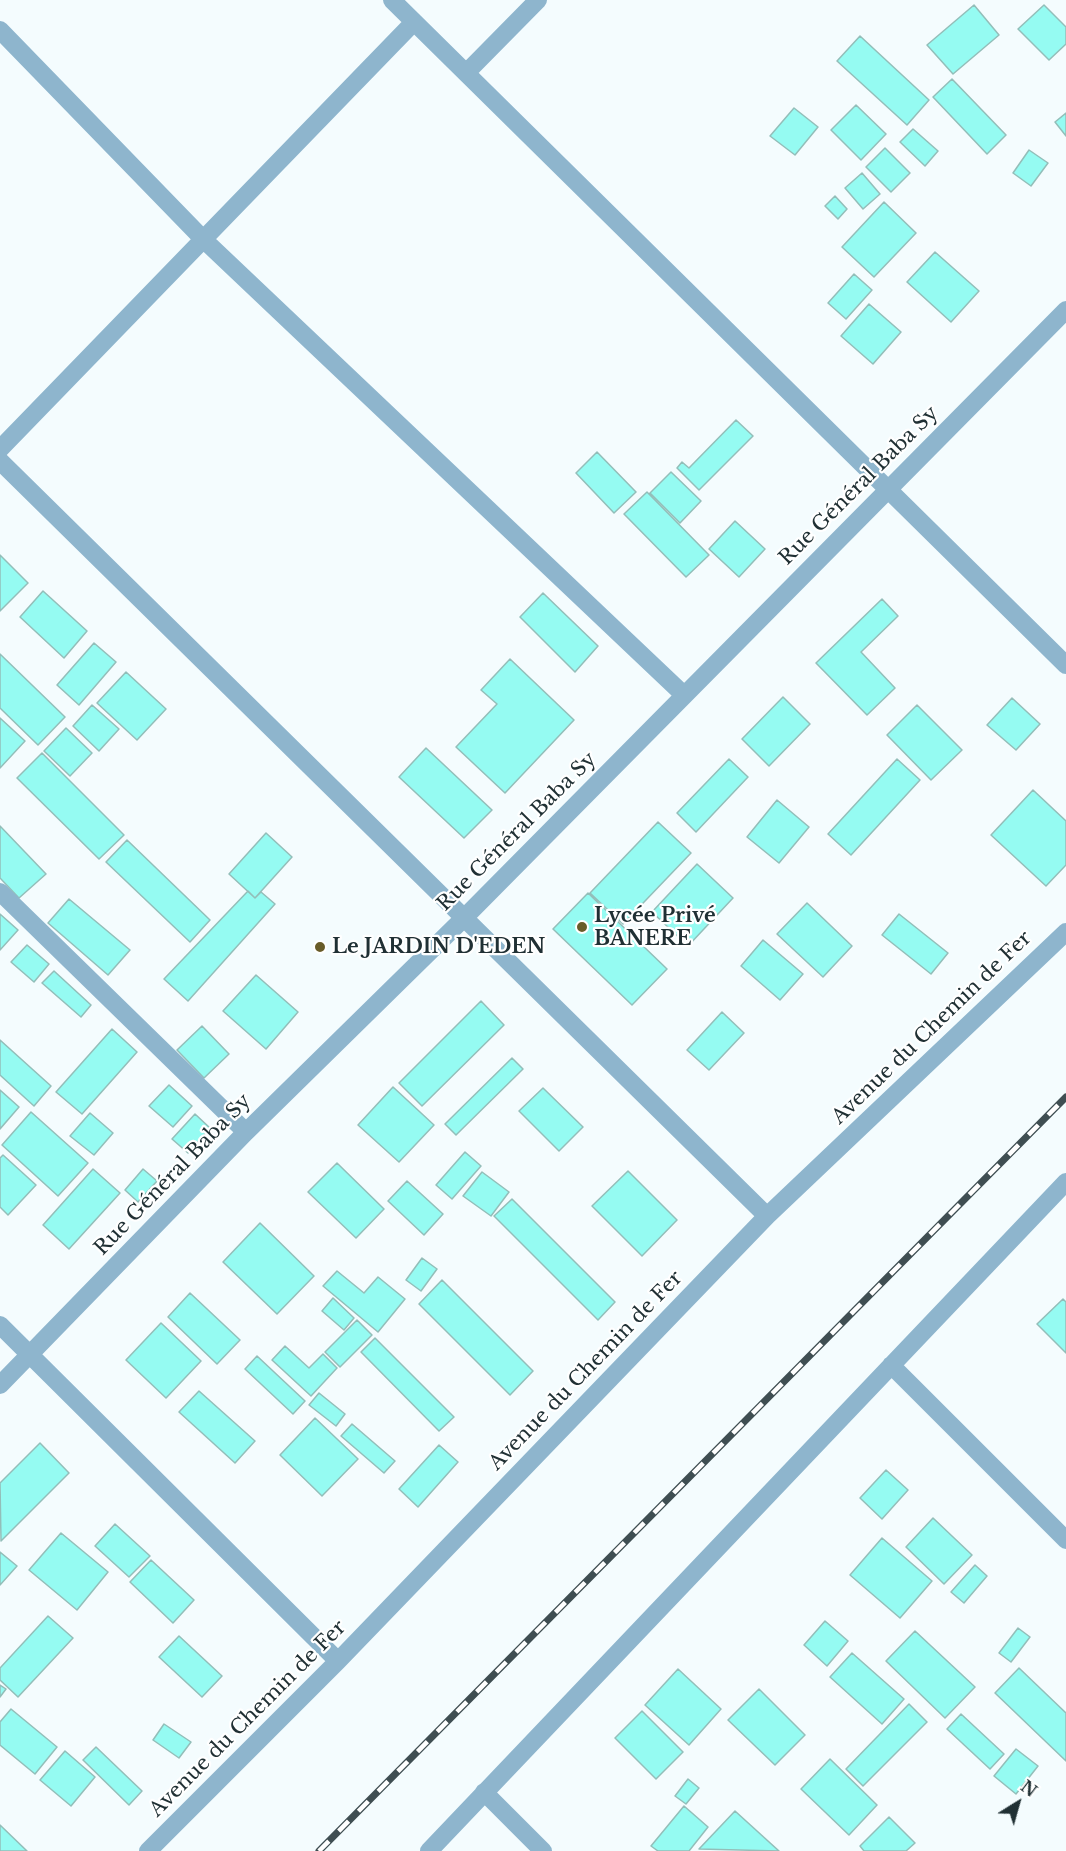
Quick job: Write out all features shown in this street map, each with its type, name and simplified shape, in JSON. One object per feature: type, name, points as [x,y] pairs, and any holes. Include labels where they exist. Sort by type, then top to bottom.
[{"type":"street","points":[[392,0],[1066,665]]},
{"type":"street","points":[[467,72],[538,0]]},
{"type":"street","points":[[0,449],[202,238],[414,22]]},
{"type":"street","points":[[0,30],[202,238],[684,695]]},
{"type":"street","name":"Rue Général Baba Sy","points":[[0,1385],[246,1132],[465,917],[1066,310]]},
{"type":"street","points":[[0,461],[767,1216]]},
{"type":"street","points":[[0,892],[246,1132]]},
{"type":"street","name":"Avenue du Chemin de Fer","points":[[148,1851],[338,1661],[767,1216],[1066,932]]},
{"type":"street","points":[[429,1851],[1066,1182]]},
{"type":"street","points":[[0,1325],[338,1661]]},
{"type":"street","points":[[891,1365],[1066,1540]]},
{"type":"street","points":[[484,1792],[543,1851]]},
{"type":"building","points":[[974,5],[999,35],[953,74],[927,45]]},
{"type":"building","points":[[1044,5],[1066,27],[1066,44],[1049,60],[1018,29]]},
{"type":"building","points":[[860,36],[929,100],[907,125],[837,61]]},
{"type":"building","points":[[952,79],[1006,135],[987,154],[933,97]]},
{"type":"building","points":[[856,105],[886,134],[861,160],[831,130]]},
{"type":"building","points":[[794,108],[818,127],[795,155],[770,136]]},
{"type":"building","points":[[1066,113],[1066,136],[1055,122]]},
{"type":"building","points":[[913,129],[938,151],[925,166],[900,142]]},
{"type":"building","points":[[885,148],[910,173],[891,192],[866,167]]},
{"type":"building","points":[[1029,150],[1048,163],[1031,186],[1013,173]]},
{"type":"building","points":[[862,173],[880,194],[863,209],[845,188]]},
{"type":"building","points":[[835,196],[847,209],[838,219],[825,206]]},
{"type":"building","points":[[884,202],[916,233],[874,277],[842,247]]},
{"type":"building","points":[[935,252],[979,291],[951,322],[907,282]]},
{"type":"building","points":[[854,274],[872,290],[846,319],[828,303]]},
{"type":"building","points":[[869,304],[901,332],[873,364],[841,336]]},
{"type":"building","points":[[736,420],[753,436],[699,490],[677,468],[682,462],[689,468]]},
{"type":"building","points":[[597,452],[636,492],[614,513],[576,473]]},
{"type":"building","points":[[671,472],[701,501],[680,523],[650,493]]},
{"type":"building","points":[[647,492],[709,555],[686,577],[624,514]]},
{"type":"building","points":[[735,521],[765,549],[739,577],[709,549]]},
{"type":"building","points":[[0,555],[28,583],[0,611]]},
{"type":"building","points":[[43,591],[87,631],[64,658],[20,617]]},
{"type":"building","points":[[543,593],[598,646],[575,672],[520,617]]},
{"type":"building","points":[[882,599],[898,616],[861,652],[895,688],[867,715],[816,663]]},
{"type":"building","points":[[94,643],[116,662],[79,705],[57,685]]},
{"type":"building","points":[[0,654],[65,717],[38,745],[0,708]]},
{"type":"building","points":[[510,659],[574,720],[505,793],[456,747],[497,704],[481,690]]},
{"type":"building","points":[[126,672],[166,709],[137,740],[97,703]]},
{"type":"building","points":[[783,697],[810,724],[769,766],[742,739]]},
{"type":"building","points":[[1012,698],[1040,724],[1016,750],[987,725]]},
{"type":"building","points":[[92,705],[119,729],[99,751],[73,726]]},
{"type":"building","points":[[917,705],[962,750],[931,780],[887,735]]},
{"type":"building","points":[[0,718],[25,741],[0,768]]},
{"type":"building","points":[[66,728],[92,753],[70,776],[44,751]]},
{"type":"building","points":[[426,748],[492,810],[464,838],[399,777]]},
{"type":"building","points":[[42,753],[124,835],[99,859],[17,778]]},
{"type":"building","points":[[729,759],[748,777],[696,832],[677,813]]},
{"type":"building","points":[[897,759],[920,780],[851,855],[828,834]]},
{"type":"building","points":[[1033,790],[1066,821],[1066,865],[1046,886],[991,835]]},
{"type":"building","points":[[777,800],[809,827],[779,863],[747,837]]},
{"type":"building","points":[[658,822],[691,853],[623,924],[590,893]]},
{"type":"building","points":[[0,826],[46,874],[19,898],[0,878]]},
{"type":"building","points":[[266,833],[292,857],[255,898],[229,874]]},
{"type":"building","points":[[127,840],[210,920],[190,942],[106,862]]},
{"type":"building","points":[[697,864],[733,898],[688,946],[652,912]]},
{"type":"building","points":[[248,891],[255,898],[261,892],[275,904],[188,1001],[164,979]]},
{"type":"building","points":[[588,893],[667,969],[632,1005],[553,929]]},
{"type":"building","points":[[69,899],[130,950],[108,975],[48,923]]},
{"type":"building","points":[[807,903],[852,946],[823,977],[777,934]]},
{"type":"building","points":[[0,914],[18,930],[0,950]]},
{"type":"building","points":[[899,914],[948,953],[931,974],[882,935]]},
{"type":"building","points":[[763,940],[803,974],[780,1000],[741,966]]},
{"type":"building","points":[[27,945],[49,964],[34,982],[11,962]]},
{"type":"building","points":[[54,971],[91,1005],[81,1017],[42,983]]},
{"type":"building","points":[[256,975],[298,1012],[266,1049],[223,1011]]},
{"type":"building","points":[[481,1001],[504,1025],[422,1106],[399,1083]]},
{"type":"building","points":[[722,1012],[744,1033],[709,1070],[687,1050]]},
{"type":"building","points":[[202,1026],[229,1054],[204,1078],[177,1050]]},
{"type":"building","points":[[112,1029],[137,1052],[82,1114],[56,1092]]},
{"type":"building","points":[[0,1040],[51,1086],[34,1106],[0,1075]]},
{"type":"building","points":[[512,1058],[523,1069],[456,1135],[445,1124]]},
{"type":"building","points":[[169,1085],[192,1106],[173,1127],[149,1106]]},
{"type":"building","points":[[393,1087],[434,1125],[399,1162],[358,1125]]},
{"type":"building","points":[[543,1088],[583,1127],[559,1151],[519,1111]]},
{"type":"building","points":[[0,1090],[19,1107],[0,1129]]},
{"type":"building","points":[[31,1112],[88,1163],[58,1196],[2,1145]]},
{"type":"building","points":[[90,1113],[113,1133],[94,1155],[70,1136]]},
{"type":"building","points":[[195,1114],[210,1128],[188,1153],[172,1139]]},
{"type":"building","points":[[465,1152],[481,1166],[452,1199],[436,1185]]},
{"type":"building","points":[[3,1155],[36,1185],[8,1215],[0,1207],[0,1158]]},
{"type":"building","points":[[337,1163],[384,1209],[356,1238],[308,1192]]},
{"type":"building","points":[[93,1169],[120,1193],[69,1249],[43,1225]]},
{"type":"building","points":[[143,1169],[157,1181],[138,1202],[125,1190]]},
{"type":"building","points":[[628,1171],[677,1220],[642,1256],[592,1206]]},
{"type":"building","points":[[482,1172],[509,1192],[491,1216],[463,1196]]},
{"type":"building","points":[[407,1181],[443,1214],[424,1235],[388,1201]]},
{"type":"building","points":[[512,1199],[615,1302],[598,1320],[494,1216]]},
{"type":"building","points":[[260,1223],[314,1276],[277,1314],[223,1262]]},
{"type":"building","points":[[422,1258],[437,1269],[421,1291],[406,1280]]},
{"type":"building","points":[[337,1271],[364,1293],[378,1277],[405,1299],[378,1332],[323,1286]]},
{"type":"building","points":[[442,1280],[533,1371],[510,1395],[419,1304]]},
{"type":"building","points":[[190,1293],[240,1340],[217,1364],[168,1317]]},
{"type":"building","points":[[333,1298],[354,1318],[344,1330],[322,1311]]},
{"type":"building","points":[[1063,1299],[1066,1302],[1066,1353],[1037,1324]]},
{"type":"building","points":[[357,1320],[372,1335],[340,1367],[325,1352]]},
{"type":"building","points":[[161,1323],[201,1361],[166,1398],[126,1360]]},
{"type":"building","points":[[375,1338],[454,1417],[439,1431],[361,1352]]},
{"type":"building","points":[[285,1346],[309,1368],[323,1354],[337,1368],[311,1396],[272,1360]]},
{"type":"building","points":[[257,1356],[305,1401],[293,1414],[245,1369]]},
{"type":"building","points":[[199,1391],[255,1441],[235,1463],[179,1412]]},
{"type":"building","points":[[319,1393],[345,1414],[336,1426],[309,1405]]},
{"type":"building","points":[[315,1418],[358,1459],[322,1496],[280,1455]]},
{"type":"building","points":[[352,1424],[395,1461],[384,1473],[341,1436]]},
{"type":"building","points":[[40,1443],[69,1473],[1,1541],[0,1483]]},
{"type":"building","points":[[439,1445],[458,1462],[418,1507],[399,1489]]},
{"type":"building","points":[[886,1470],[908,1490],[882,1519],[860,1498]]},
{"type":"building","points":[[933,1518],[972,1555],[944,1584],[906,1547]]},
{"type":"building","points":[[115,1524],[150,1556],[129,1577],[95,1546]]},
{"type":"building","points":[[61,1533],[108,1572],[77,1610],[29,1570]]},
{"type":"building","points":[[882,1538],[932,1581],[900,1618],[850,1575]]},
{"type":"building","points":[[0,1552],[17,1566],[0,1585]]},
{"type":"building","points":[[151,1560],[194,1600],[173,1623],[130,1582]]},
{"type":"building","points":[[975,1565],[987,1576],[964,1603],[951,1592]]},
{"type":"building","points":[[48,1616],[73,1638],[18,1697],[0,1680],[0,1668]]},
{"type":"building","points":[[825,1621],[848,1641],[827,1666],[804,1645]]},
{"type":"building","points":[[1018,1628],[1030,1637],[1011,1662],[999,1653]]},
{"type":"building","points":[[915,1631],[975,1687],[945,1718],[886,1661]]},
{"type":"building","points":[[179,1636],[222,1676],[202,1697],[159,1657]]},
{"type":"building","points":[[852,1653],[904,1699],[882,1724],[830,1677]]},
{"type":"building","points":[[1019,1668],[1066,1713],[1066,1761],[995,1693]]},
{"type":"building","points":[[678,1669],[721,1709],[689,1745],[645,1705]]},
{"type":"building","points":[[0,1685],[6,1689],[0,1697]]},
{"type":"building","points":[[759,1689],[805,1735],[775,1765],[728,1720]]},
{"type":"building","points":[[909,1704],[927,1722],[863,1786],[846,1769]]},
{"type":"building","points":[[11,1709],[57,1747],[35,1774],[0,1745],[0,1722]]},
{"type":"building","points":[[642,1711],[683,1752],[656,1779],[615,1738]]},
{"type":"building","points":[[961,1714],[1004,1754],[990,1769],[947,1729]]},
{"type":"building","points":[[164,1724],[191,1742],[179,1758],[153,1740]]},
{"type":"building","points":[[96,1747],[142,1791],[129,1805],[83,1760]]},
{"type":"building","points":[[1016,1749],[1038,1766],[1016,1794],[994,1776]]},
{"type":"building","points":[[65,1751],[95,1777],[71,1806],[40,1780]]},
{"type":"building","points":[[830,1759],[877,1805],[849,1835],[801,1789]]},
{"type":"building","points":[[688,1779],[699,1788],[686,1804],[675,1796]]},
{"type":"building","points":[[684,1806],[708,1827],[689,1851],[658,1851],[651,1846]]},
{"type":"building","points":[[735,1811],[779,1851],[699,1849]]},
{"type":"building","points":[[889,1817],[915,1843],[906,1851],[864,1851],[860,1846]]},
{"type":"building","points":[[0,1825],[27,1851],[0,1851]]},
{"type":"railway","points":[[319,1851],[1066,1097]]},
{"type":"place","name":"Lycée Privé BANERE","points":[[582,927]]},
{"type":"place","name":"Le JARDIN D'EDEN","points":[[320,947]]}]
